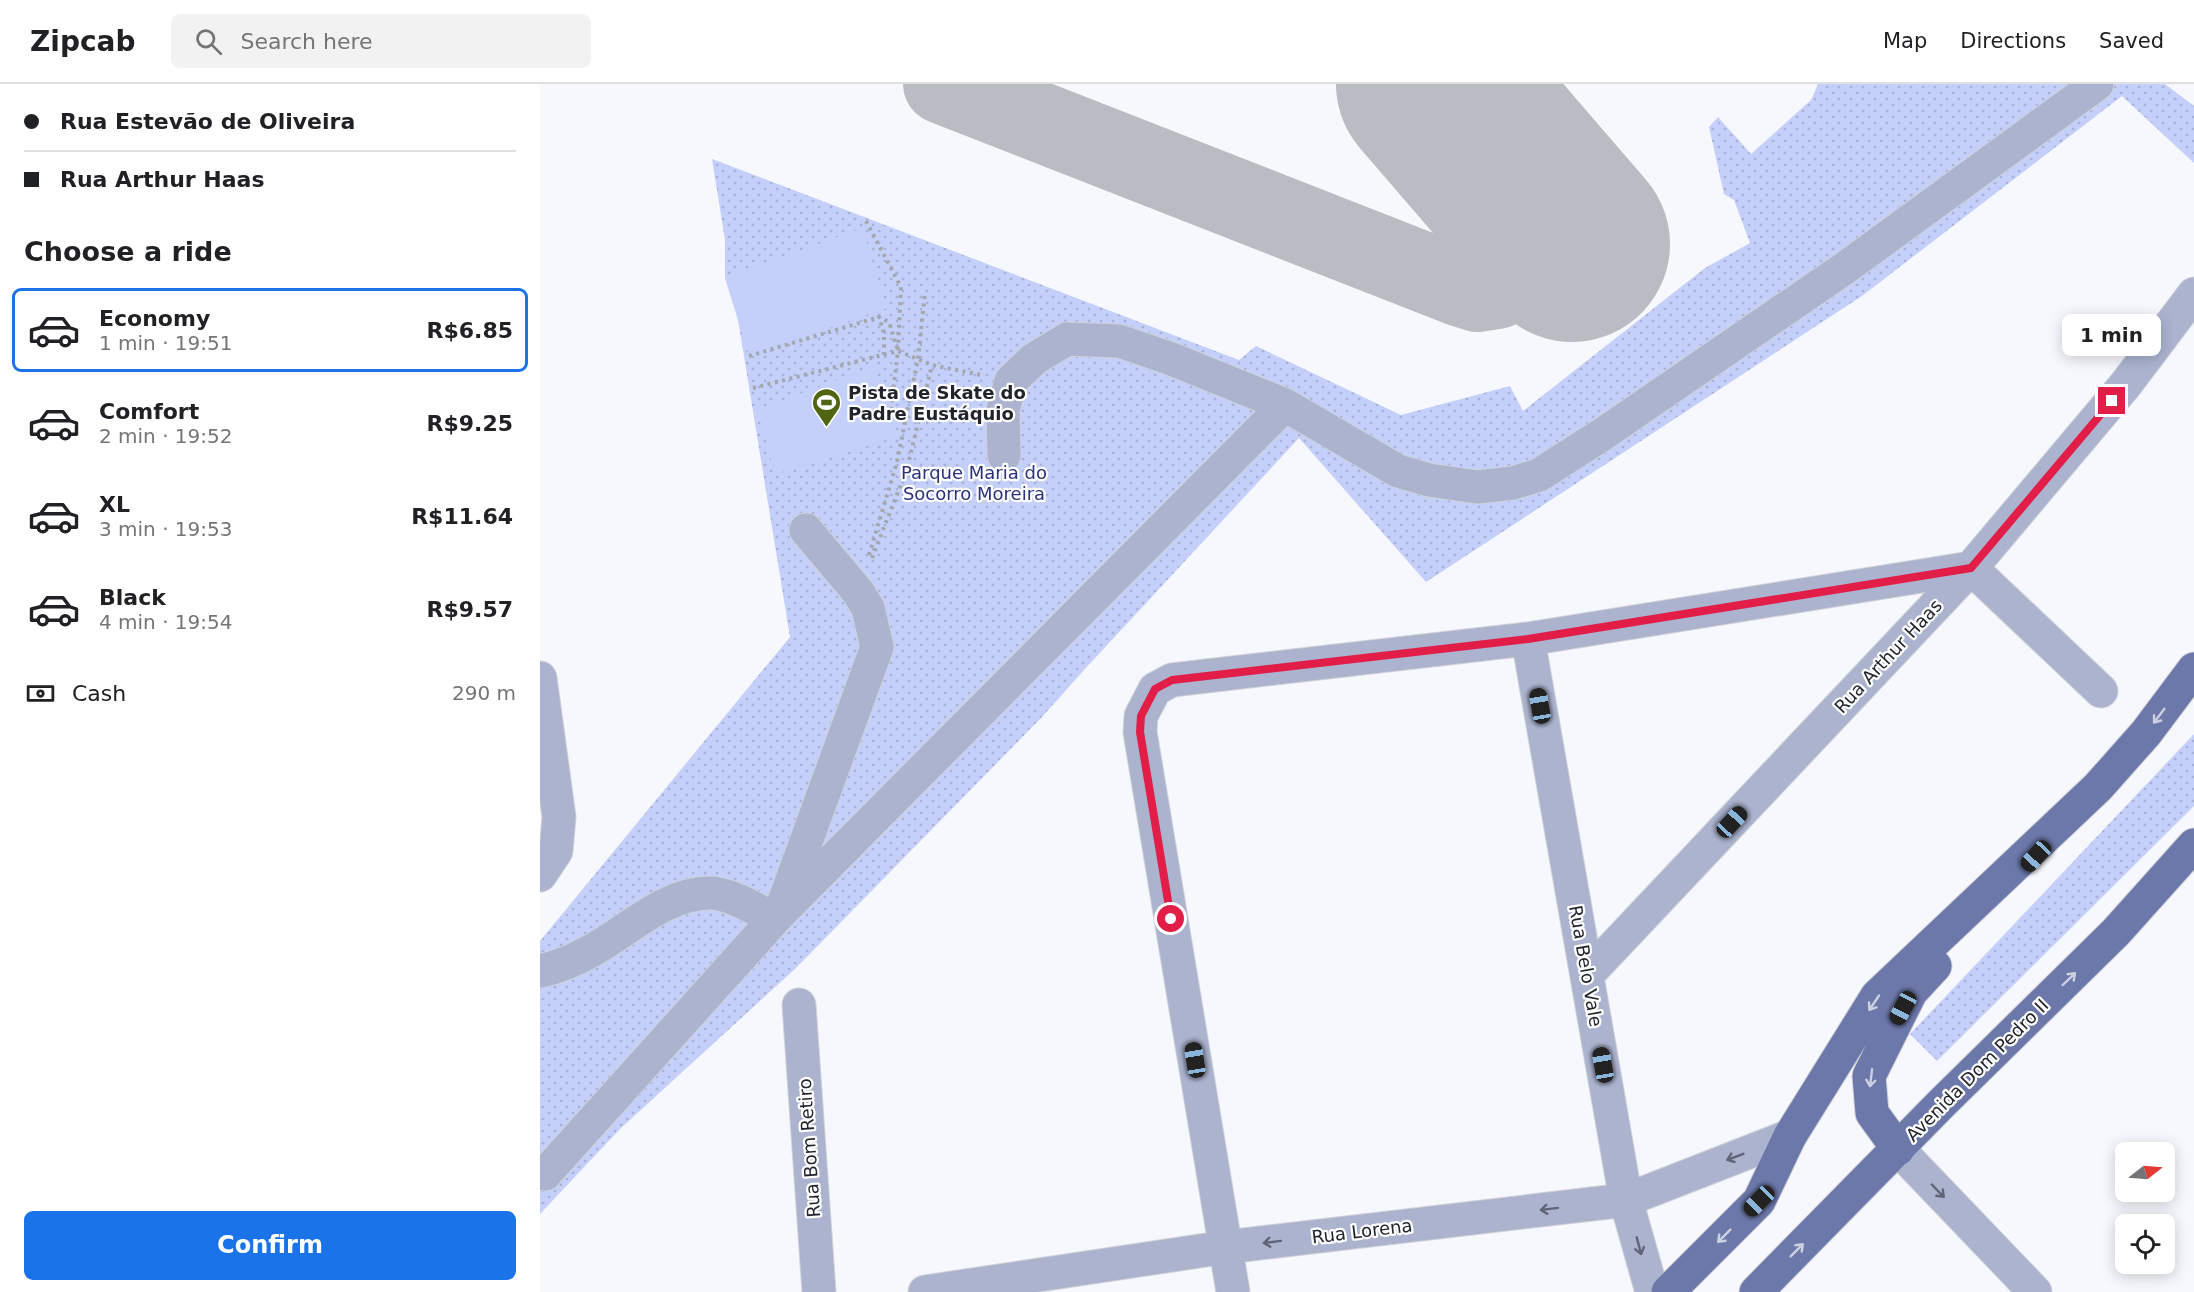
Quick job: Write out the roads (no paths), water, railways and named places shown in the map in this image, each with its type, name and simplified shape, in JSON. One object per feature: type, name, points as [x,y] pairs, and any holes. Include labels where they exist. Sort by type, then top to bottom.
[{"type":"main road","points":[[1898,1149],[1872,1113],[1869,1076],[1911,992],[2146,733],[2194,669]]},
{"type":"main road","points":[[1668,1292],[1759,1201],[1790,1136],[1877,996],[2098,787]]},
{"type":"main road","name":"Avenida Dom Pedro II","points":[[1756,1292],[2116,932],[2194,845]]},
{"type":"street","points":[[1004,456],[1003,410],[1011,381],[1034,359],[1067,339],[1119,341],[1169,358],[1285,405],[1398,471],[1430,480],[1477,487],[1513,483],[1539,475],[1603,434],[1845,268],[2097,84]]},
{"type":"street","name":"Rua Arthur Haas","points":[[1588,974],[1971,568],[2126,384],[2194,294]]},
{"type":"street","points":[[544,1174],[777,916],[1285,405]]},
{"type":"street","points":[[777,916],[877,648],[868,608],[858,592],[806,530]]},
{"type":"street","points":[[1233,1292],[1140,732],[1141,716],[1155,689],[1172,680],[1528,639],[1971,568],[2101,690]]},
{"type":"street","name":"Rua Belo Vale","points":[[1528,639],[1626,1200],[1652,1292]]},
{"type":"street","points":[[540,678],[559,817],[556,851],[540,875]]},
{"type":"street","points":[[540,970],[561,966],[593,951],[642,917],[684,898],[711,893],[777,916]]},
{"type":"street","name":"Rua Bom Retiro","points":[[799,1005],[819,1292]]},
{"type":"street","name":"Rua Lorena","points":[[925,1292],[1226,1247],[1626,1200],[1790,1136]]},
{"type":"street","points":[[1898,1149],[2035,1292]]},
{"type":"place","name":"Pista de Skate do Padre Eustáquio","points":[[827,428]]},
{"type":"park label","name":"Parque Maria do Socorro Moreira","points":[[974,482]]}]
